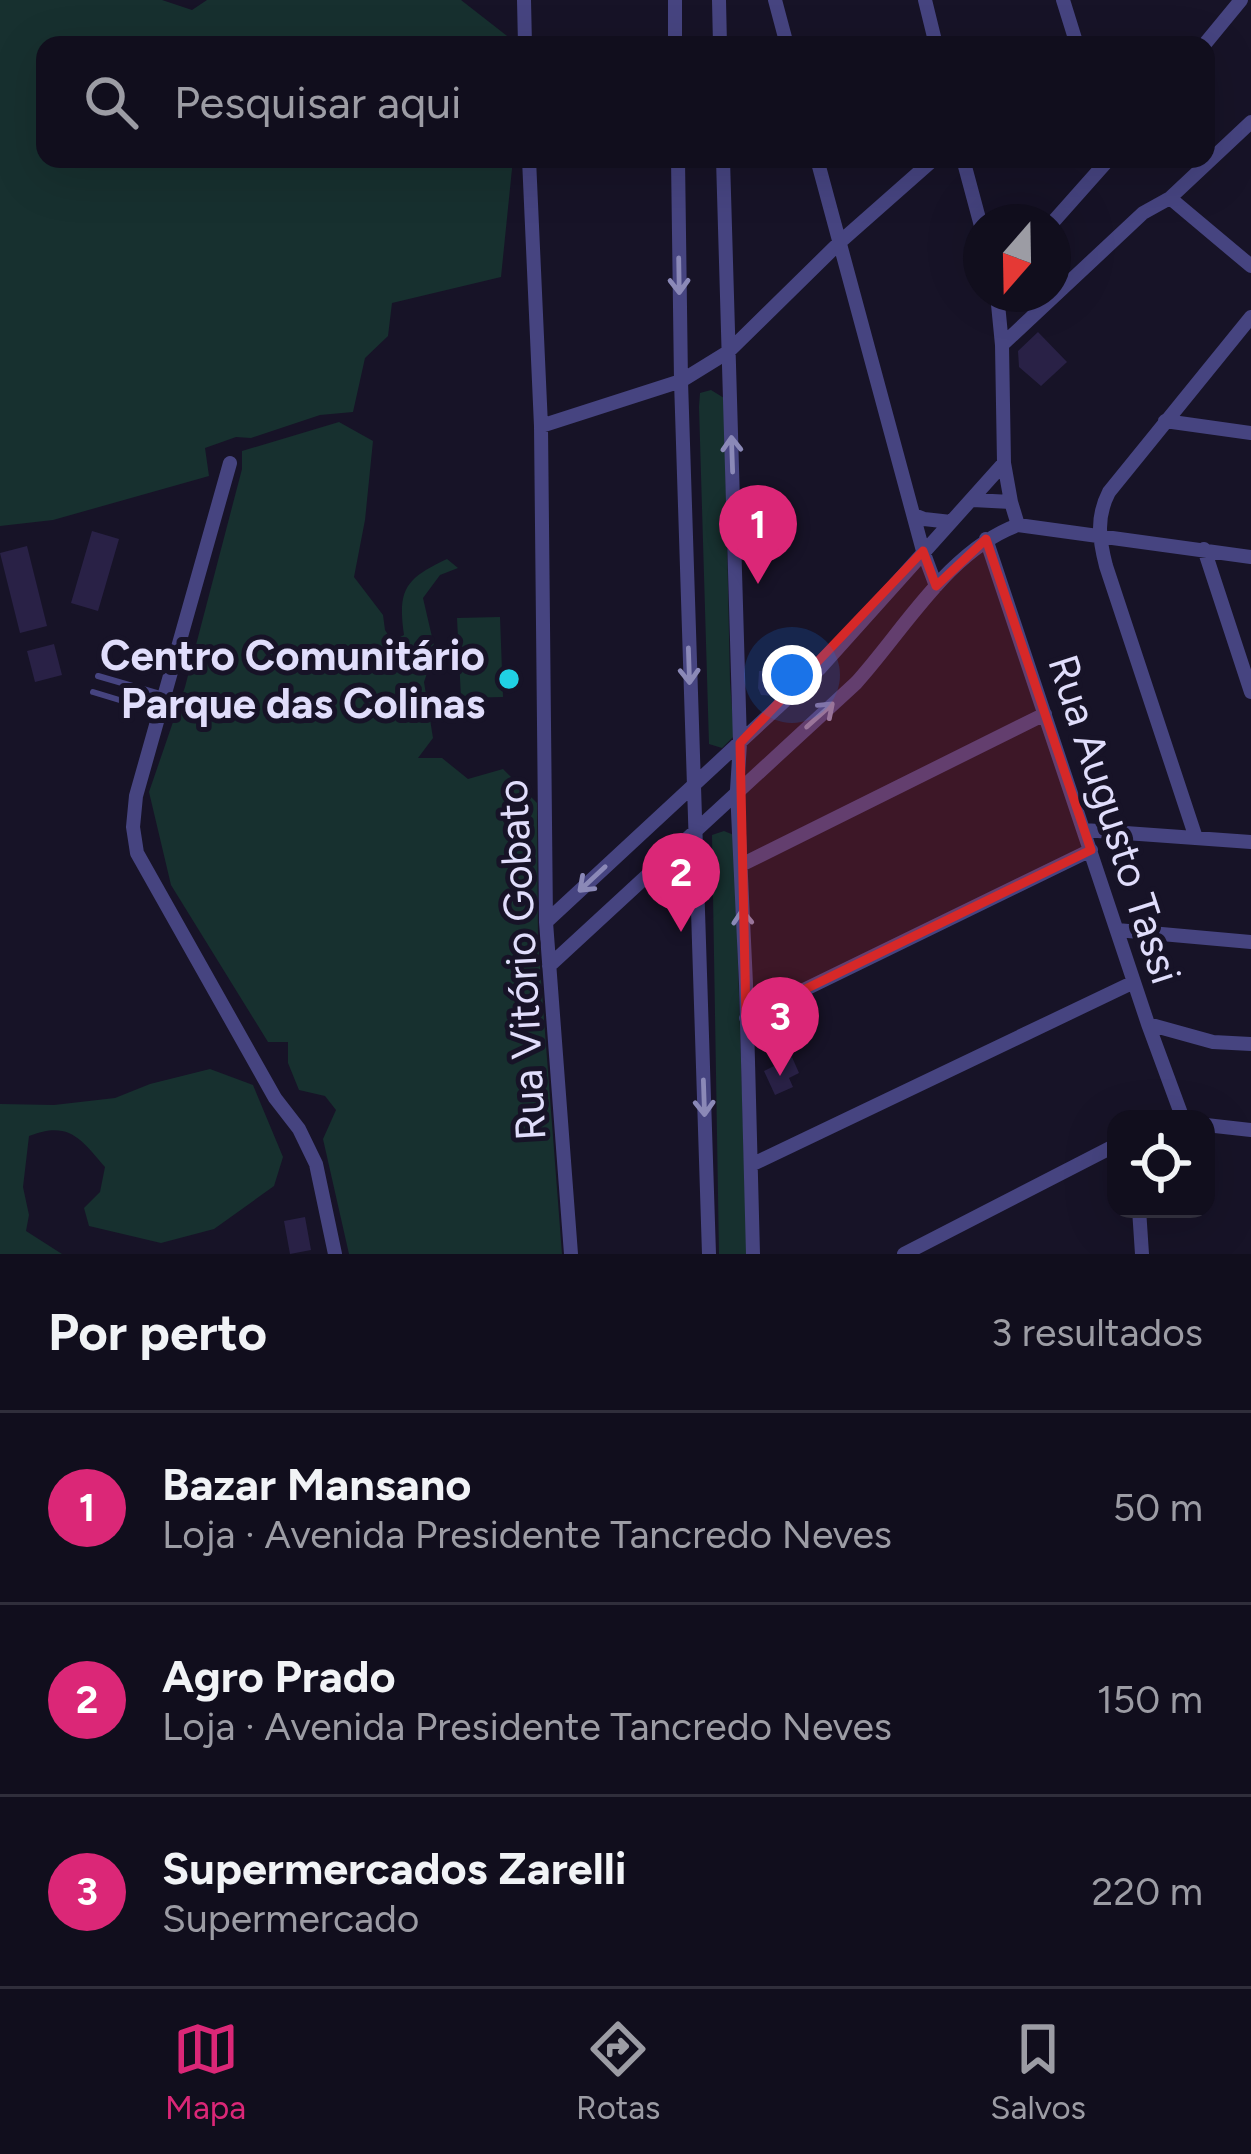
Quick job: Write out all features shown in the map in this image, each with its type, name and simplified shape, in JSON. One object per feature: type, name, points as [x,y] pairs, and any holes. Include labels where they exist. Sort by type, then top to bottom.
[{"type":"street","points":[[524,0],[525,36]]},
{"type":"street","points":[[675,0],[675,36]]},
{"type":"street","points":[[718,0],[720,36]]},
{"type":"street","points":[[775,0],[785,36]]},
{"type":"street","points":[[925,0],[933,36]]},
{"type":"street","points":[[1063,0],[1074,36]]},
{"type":"street","points":[[1211,36],[1241,0]]},
{"type":"street","points":[[1215,156],[1251,122]]},
{"type":"street","name":"Rua Vitório Gobato","points":[[529,168],[541,427],[546,922],[571,1254]]},
{"type":"street","points":[[678,168],[692,784],[709,1254]]},
{"type":"street","points":[[723,168],[753,1254]]},
{"type":"street","points":[[820,168],[922,551],[936,586]]},
{"type":"street","points":[[541,427],[681,381],[728,352],[924,168]]},
{"type":"street","points":[[965,168],[975,204]]},
{"type":"street","points":[[1069,204],[1101,168]]},
{"type":"street","points":[[1002,345],[1143,213],[1170,198],[1202,168]]},
{"type":"street","points":[[1170,198],[1251,266]]},
{"type":"street","points":[[999,312],[1004,464],[1018,525]]},
{"type":"street","points":[[1196,838],[1099,535],[1101,507],[1251,317]]},
{"type":"street","points":[[1166,421],[1251,433]]},
{"type":"street","points":[[230,463],[136,796],[133,826],[137,853],[316,1164],[335,1254]]},
{"type":"street","points":[[546,922],[826,661],[1004,464]]},
{"type":"street","points":[[973,500],[1011,502]]},
{"type":"street","points":[[914,514],[951,522]]},
{"type":"street","points":[[549,966],[856,682],[936,586],[986,538],[1018,525],[1251,556]]},
{"type":"street","name":"Rua Augusto Tassi","points":[[986,538],[1180,1110]]},
{"type":"street","points":[[1204,549],[1251,692]]},
{"type":"street","points":[[741,865],[1045,714]]},
{"type":"street","points":[[1084,830],[1251,842]]},
{"type":"street","points":[[746,1018],[1091,850]]},
{"type":"street","points":[[1117,930],[1251,942]]},
{"type":"street","points":[[751,1166],[1135,982]]},
{"type":"street","points":[[1148,1024],[1213,1042],[1251,1044]]},
{"type":"street","points":[[1215,1126],[1251,1130]]},
{"type":"street","points":[[904,1254],[1107,1150]]},
{"type":"street","points":[[1140,1218],[1142,1254]]},
{"type":"lane","points":[[98,676],[164,695]]},
{"type":"lane","points":[[93,692],[159,712]]},
{"type":"highlighted area","points":[[986,539],[1091,850],[746,1018],[740,743],[923,551],[936,586]]},
{"type":"green space","points":[[0,0],[162,0],[192,10],[207,0],[461,0],[507,36],[36,36],[36,168],[512,168],[501,277],[392,303],[388,336],[365,358],[353,412],[320,415],[205,448],[209,476],[53,520],[0,526]]},
{"type":"green space","points":[[711,390],[724,398],[734,736],[722,748],[709,744],[699,407],[700,393]]},
{"type":"green space","points":[[339,422],[373,441],[354,577],[383,615],[392,641],[404,635],[402,606],[414,579],[447,559],[458,568],[440,575],[423,598],[435,650],[424,682],[433,738],[418,758],[442,758],[468,779],[503,769],[537,803],[538,941],[562,1254],[349,1254],[323,1139],[336,1110],[325,1096],[299,1090],[288,1063],[288,1042],[268,1042],[171,885],[149,792],[185,687],[242,469],[242,451]]},
{"type":"green space","points":[[500,617],[503,697],[461,698],[457,618]]},
{"type":"green space","points":[[724,831],[734,835],[747,1254],[719,1254],[712,835]]},
{"type":"green space","points":[[210,1069],[253,1085],[283,1157],[274,1186],[214,1229],[161,1243],[89,1226],[84,1208],[100,1192],[105,1167],[73,1135],[43,1132],[29,1136],[23,1187],[29,1215],[26,1231],[62,1254],[0,1254],[0,1104],[54,1105],[115,1098]]},
{"type":"building","points":[[1038,332],[1067,362],[1041,386],[1019,367],[1018,351]]},
{"type":"building","points":[[92,531],[119,539],[98,611],[71,603]]},
{"type":"building","points":[[27,546],[47,626],[20,633],[0,553]]},
{"type":"building","points":[[54,644],[62,675],[35,682],[27,651]]},
{"type":"building","points":[[781,670],[779,690],[773,696],[761,695],[759,671]]},
{"type":"building","points":[[792,1057],[799,1073],[789,1078],[793,1087],[775,1095],[764,1071]]},
{"type":"building","points":[[305,1217],[311,1250],[290,1254],[284,1221]]},
{"type":"place","name":"Bazar Mansano","points":[[758,584]]},
{"type":"place","name":"Centro Comunitário Parque das Colinas","points":[[509,679]]},
{"type":"place","name":"Agro Prado","points":[[681,932]]},
{"type":"place","name":"Supermercados Zarelli","points":[[780,1076]]}]
